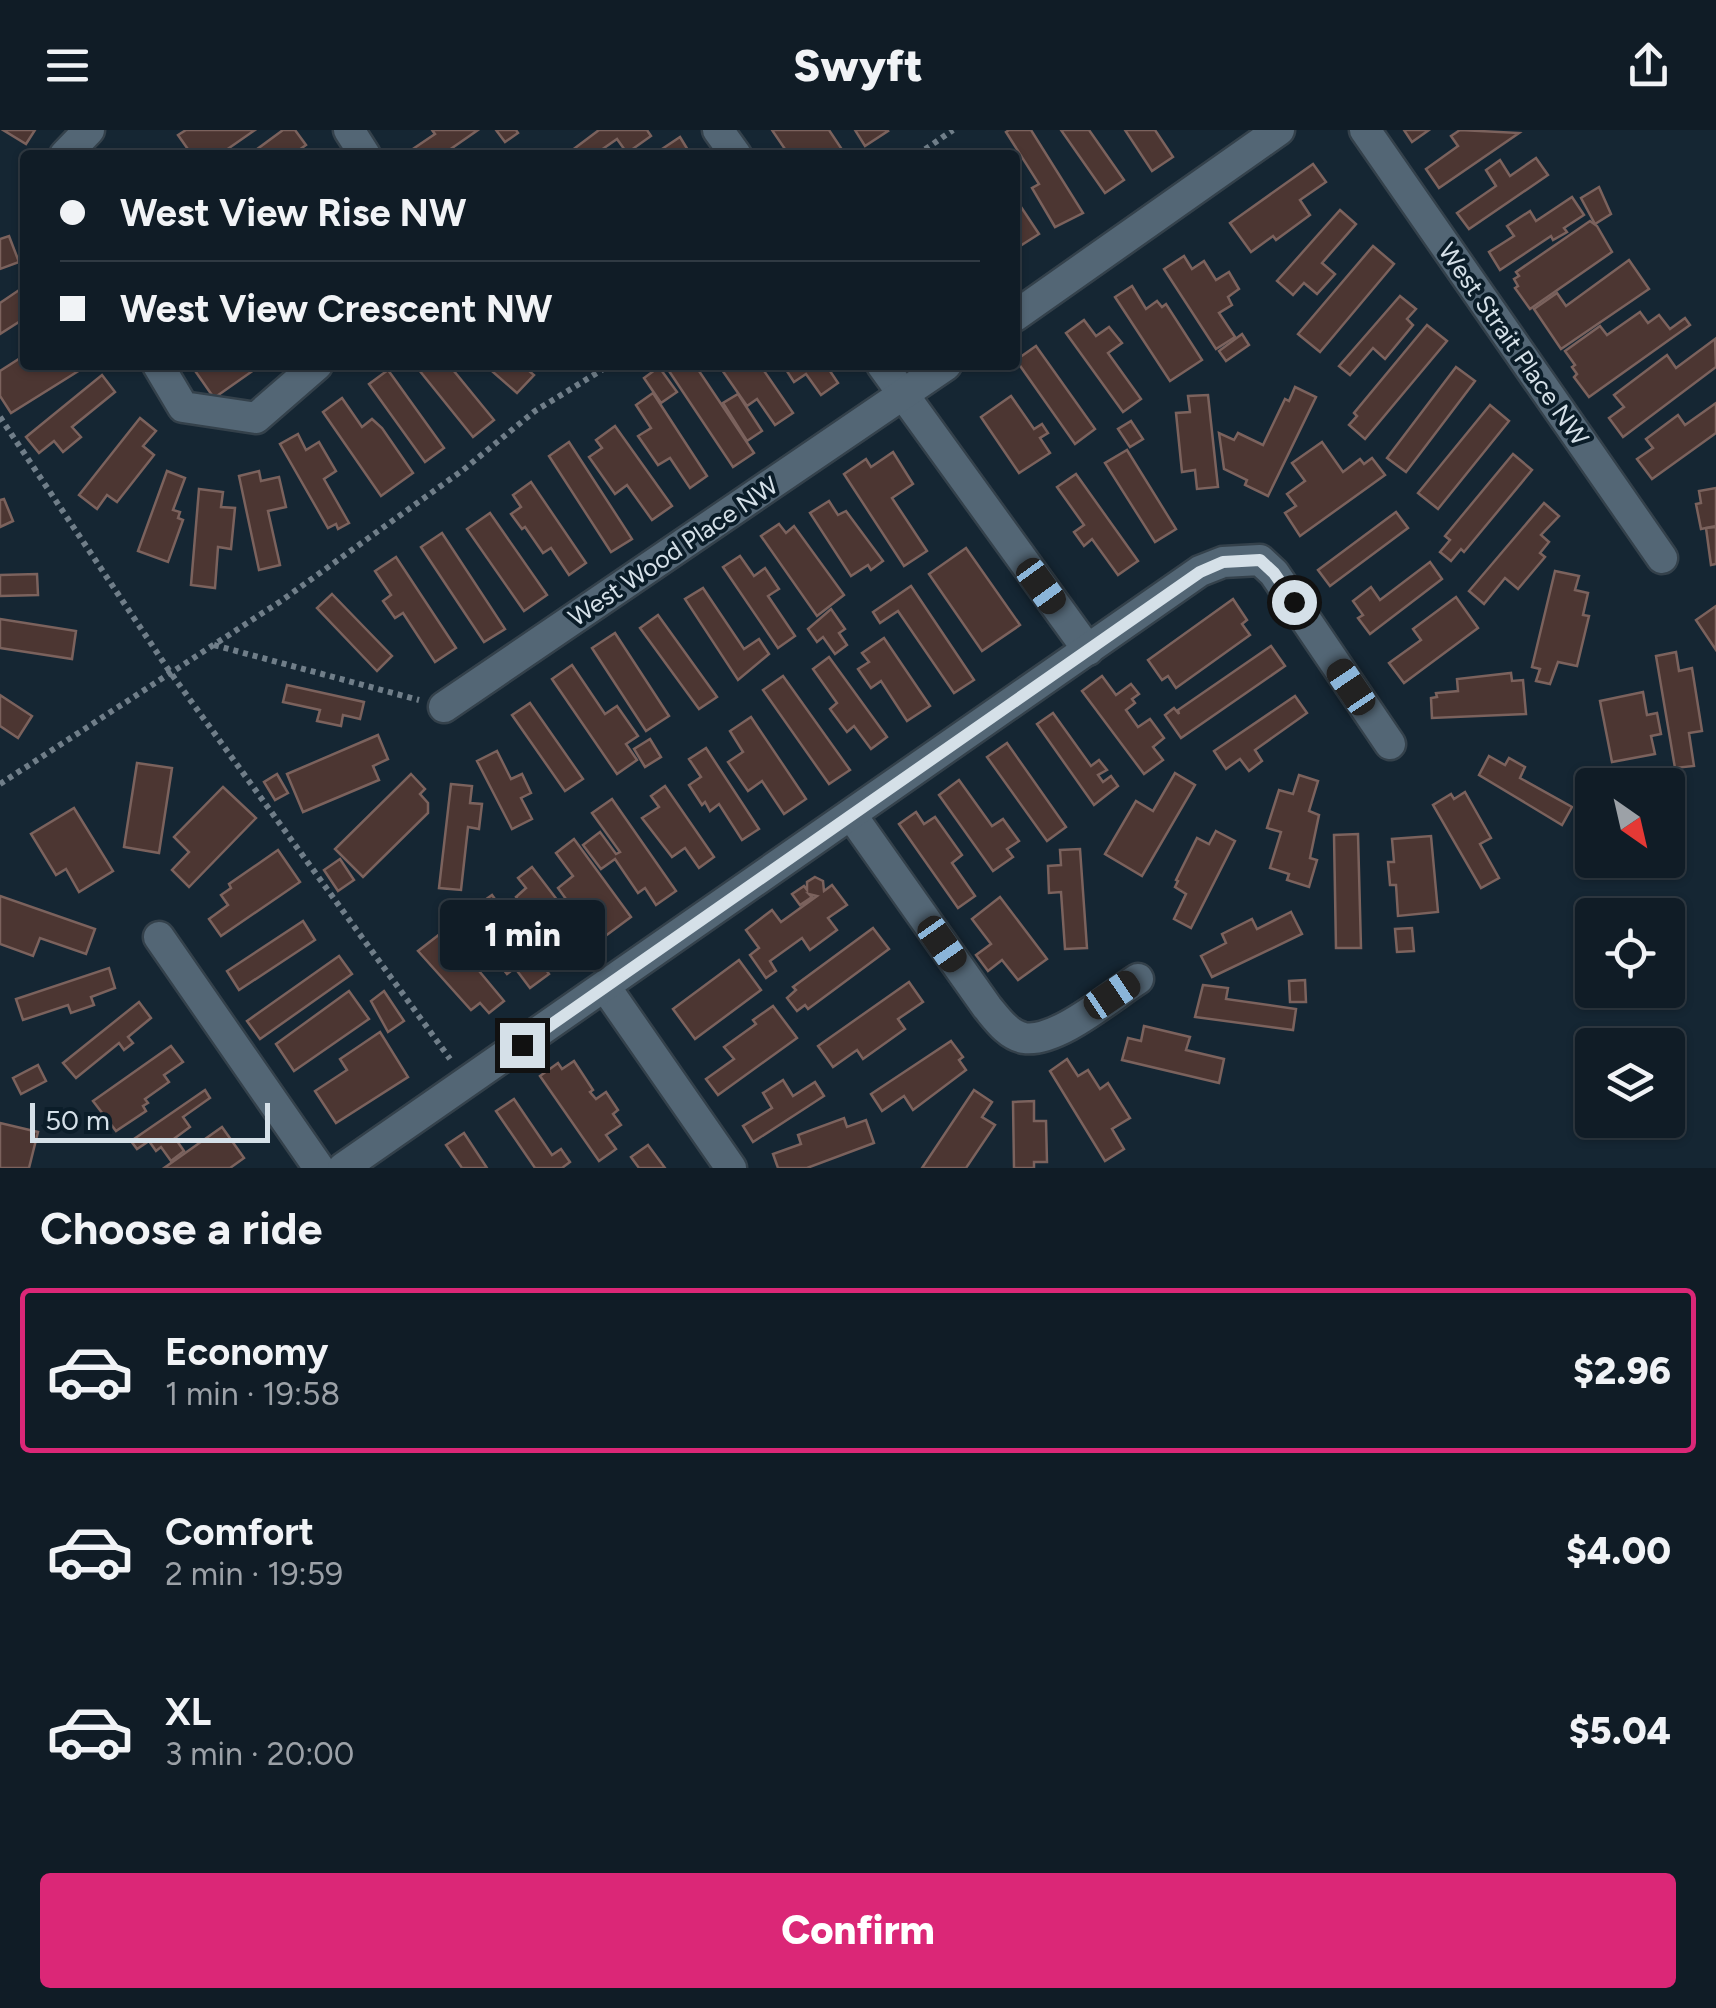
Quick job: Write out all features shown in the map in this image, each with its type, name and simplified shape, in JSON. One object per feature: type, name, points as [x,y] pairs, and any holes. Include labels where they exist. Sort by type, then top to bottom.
[{"type":"street","points":[[70,150],[89,130]]},
{"type":"street","points":[[1020,312],[1279,130]]},
{"type":"street","name":"West Strait Place NW","points":[[1365,130],[1662,558]]},
{"type":"street","points":[[161,370],[183,407],[256,418],[310,370]]},
{"type":"street","points":[[886,370],[1088,650]]},
{"type":"street","name":"West Wood Place NW","points":[[444,707],[939,370]]},
{"type":"street","points":[[342,1168],[1200,572],[1223,562],[1260,560],[1274,573],[1390,744]]},
{"type":"street","points":[[852,816],[986,1007],[1010,1032],[1024,1038],[1062,1029],[1138,978]]},
{"type":"street","points":[[159,937],[319,1168]]},
{"type":"street","points":[[606,988],[731,1168]]},
{"type":"path","points":[[924,150],[953,130]]},
{"type":"path","points":[[0,784],[281,602],[433,492],[535,411],[602,370]]},
{"type":"path","points":[[0,417],[170,672],[467,1084]]},
{"type":"path","points":[[212,645],[444,707]]},
{"type":"building","points":[[3,130],[35,130],[26,144]]},
{"type":"building","points":[[186,130],[255,130],[226,150],[188,150],[178,135]]},
{"type":"building","points":[[283,130],[295,130],[306,145],[299,150],[256,150]]},
{"type":"building","points":[[432,130],[478,130],[449,150],[411,150],[435,134]]},
{"type":"building","points":[[496,130],[516,130],[518,133],[505,142]]},
{"type":"building","points":[[599,130],[647,130],[651,136],[631,150],[625,150],[617,139],[601,150],[572,150]]},
{"type":"building","points":[[772,130],[829,130],[842,150],[786,150]]},
{"type":"building","points":[[855,130],[887,130],[888,131],[865,146]]},
{"type":"building","points":[[1031,130],[1083,213],[1055,227],[1032,188],[1039,184],[1006,132]]},
{"type":"building","points":[[1061,130],[1089,130],[1124,180],[1105,193]]},
{"type":"building","points":[[1125,130],[1155,130],[1173,157],[1152,171]]},
{"type":"building","points":[[1404,130],[1429,130],[1412,142]]},
{"type":"building","points":[[1460,130],[1519,133],[1439,188],[1426,169],[1458,146],[1451,136]]},
{"type":"building","points":[[680,137],[688,150],[660,150]]},
{"type":"building","points":[[1536,158],[1548,175],[1469,229],[1457,213],[1496,186],[1486,170],[1500,160],[1510,176]]},
{"type":"building","points":[[1313,164],[1326,182],[1300,200],[1310,215],[1276,240],[1273,236],[1251,252],[1230,223]]},
{"type":"building","points":[[1599,187],[1611,214],[1595,224],[1581,198]]},
{"type":"building","points":[[1572,197],[1584,215],[1564,228],[1567,232],[1553,240],[1551,236],[1500,270],[1489,252],[1514,236],[1507,226],[1530,211],[1536,221]]},
{"type":"building","points":[[1020,206],[1039,234],[1020,246]]},
{"type":"building","points":[[1340,210],[1356,224],[1322,263],[1335,274],[1317,294],[1304,283],[1293,295],[1277,281]]},
{"type":"building","points":[[1590,221],[1612,252],[1530,309],[1515,288],[1518,286],[1514,279],[1519,276],[1516,272]]},
{"type":"building","points":[[9,236],[19,262],[0,269],[0,239]]},
{"type":"building","points":[[1373,246],[1394,264],[1320,352],[1298,334]]},
{"type":"building","points":[[1184,256],[1192,269],[1204,261],[1216,280],[1229,272],[1239,289],[1228,297],[1232,305],[1219,313],[1235,337],[1216,349],[1164,269]]},
{"type":"building","points":[[1629,260],[1649,289],[1561,349],[1534,309],[1557,293],[1566,306]]},
{"type":"building","points":[[1132,286],[1146,309],[1157,301],[1162,307],[1166,304],[1202,360],[1170,381],[1115,297]]},
{"type":"building","points":[[20,289],[20,321],[0,334],[0,303]]},
{"type":"building","points":[[1400,296],[1416,309],[1407,319],[1413,325],[1385,359],[1373,348],[1350,375],[1339,366]]},
{"type":"building","points":[[1640,312],[1648,323],[1659,315],[1670,329],[1685,318],[1690,325],[1589,397],[1574,377],[1575,365],[1565,351],[1600,326],[1607,335]]},
{"type":"building","points":[[1084,320],[1096,336],[1109,327],[1122,343],[1108,353],[1141,399],[1123,412],[1066,333]]},
{"type":"building","points":[[1427,325],[1447,341],[1365,439],[1349,425],[1357,416],[1354,413]]},
{"type":"building","points":[[1242,334],[1249,345],[1226,361],[1219,351]]},
{"type":"building","points":[[1715,339],[1716,367],[1623,437],[1609,418],[1624,407],[1614,395],[1667,355],[1676,368]]},
{"type":"building","points":[[1036,346],[1095,429],[1075,444],[1020,366],[1020,357]]},
{"type":"building","points":[[20,358],[20,370],[80,370],[11,413],[0,396],[0,371]]},
{"type":"building","points":[[1456,367],[1475,381],[1406,472],[1387,458]]},
{"type":"building","points":[[194,370],[254,370],[214,398]]},
{"type":"building","points":[[388,370],[444,448],[425,462],[369,384]]},
{"type":"building","points":[[419,370],[453,370],[494,420],[473,437]]},
{"type":"building","points":[[491,370],[528,370],[534,375],[517,393]]},
{"type":"building","points":[[661,370],[677,392],[661,403],[644,378]]},
{"type":"building","points":[[698,370],[754,453],[733,467],[669,371]]},
{"type":"building","points":[[722,370],[763,370],[793,413],[775,425],[757,399],[747,406]]},
{"type":"building","points":[[786,370],[829,370],[838,383],[821,395],[806,374],[794,382]]},
{"type":"building","points":[[102,375],[115,392],[72,427],[81,437],[63,452],[54,441],[39,453],[26,437]]},
{"type":"building","points":[[1295,387],[1316,397],[1268,496],[1224,469],[1219,433],[1234,440],[1238,433],[1263,445]]},
{"type":"building","points":[[653,393],[707,476],[690,488],[670,458],[658,465],[638,436],[651,428],[636,405]]},
{"type":"building","points":[[738,394],[762,431],[747,441],[723,403]]},
{"type":"building","points":[[1208,395],[1218,487],[1197,489],[1195,470],[1182,472],[1176,413],[1190,412],[1188,396]]},
{"type":"building","points":[[1011,396],[1034,429],[1042,424],[1048,433],[1040,438],[1050,453],[1019,473],[981,417]]},
{"type":"building","points":[[342,398],[362,427],[372,419],[382,428],[413,473],[381,496],[323,412]]},
{"type":"building","points":[[1716,403],[1716,433],[1652,479],[1637,459],[1653,448],[1646,439],[1678,415],[1685,425]]},
{"type":"building","points":[[1490,405],[1509,421],[1438,509],[1418,493]]},
{"type":"building","points":[[140,418],[156,431],[143,446],[154,455],[117,502],[107,495],[97,509],[79,495]]},
{"type":"building","points":[[1131,421],[1143,439],[1130,447],[1118,429]]},
{"type":"building","points":[[615,426],[672,506],[652,520],[627,485],[615,494],[589,457],[602,448],[596,440]]},
{"type":"building","points":[[298,434],[306,450],[319,442],[336,471],[324,479],[349,523],[338,529],[336,524],[328,528],[280,444]]},
{"type":"building","points":[[569,442],[632,539],[611,552],[549,456]]},
{"type":"building","points":[[1322,442],[1343,472],[1360,459],[1364,464],[1372,458],[1385,475],[1300,536],[1285,513],[1296,506],[1287,494],[1305,481],[1292,463]]},
{"type":"building","points":[[1127,450],[1176,529],[1155,542],[1105,463]]},
{"type":"building","points":[[893,452],[913,484],[892,498],[927,551],[904,566],[844,474],[866,459],[871,467]]},
{"type":"building","points":[[1513,454],[1532,470],[1464,552],[1461,549],[1451,561],[1440,552],[1450,540],[1445,536]]},
{"type":"building","points":[[167,471],[185,478],[173,510],[180,512],[178,518],[183,520],[168,562],[138,551]]},
{"type":"building","points":[[259,471],[261,481],[279,477],[286,507],[268,511],[280,565],[259,570],[239,476]]},
{"type":"building","points":[[1076,474],[1138,561],[1118,575],[1092,539],[1084,546],[1074,532],[1084,525],[1057,487]]},
{"type":"building","points":[[531,482],[586,563],[569,575],[551,548],[543,553],[511,514],[521,507],[513,495]]},
{"type":"building","points":[[1716,488],[1716,526],[1701,529],[1696,504],[1701,503],[1699,491]]},
{"type":"building","points":[[199,489],[223,492],[221,507],[235,508],[231,549],[218,547],[215,588],[191,585]]},
{"type":"building","points":[[4,499],[13,521],[0,527],[0,500]]},
{"type":"building","points":[[829,501],[838,515],[846,511],[883,561],[871,570],[868,565],[851,576],[810,513]]},
{"type":"building","points":[[1544,503],[1559,516],[1541,535],[1549,542],[1540,553],[1545,557],[1518,589],[1505,578],[1484,604],[1469,591]]},
{"type":"building","points":[[1396,512],[1408,528],[1330,586],[1318,570]]},
{"type":"building","points":[[490,513],[547,595],[524,611],[467,529]]},
{"type":"building","points":[[779,524],[786,533],[794,526],[844,595],[817,616],[761,536]]},
{"type":"building","points":[[1716,527],[1716,564],[1711,565],[1706,528]]},
{"type":"building","points":[[442,533],[505,629],[484,642],[421,547]]},
{"type":"building","points":[[966,548],[1020,625],[982,651],[929,574]]},
{"type":"building","points":[[740,556],[754,576],[765,568],[779,589],[768,596],[795,636],[778,648],[723,567]]},
{"type":"building","points":[[396,557],[456,648],[435,662],[403,613],[395,618],[383,601],[391,595],[375,571]]},
{"type":"building","points":[[1430,562],[1442,579],[1370,634],[1358,618],[1363,615],[1353,601],[1371,587],[1380,600]]},
{"type":"building","points":[[1555,571],[1579,576],[1575,590],[1588,593],[1583,615],[1589,616],[1577,666],[1558,662],[1550,684],[1536,681],[1540,669],[1532,667]]},
{"type":"building","points":[[37,574],[38,595],[0,596],[0,575]]},
{"type":"building","points":[[911,586],[974,680],[954,693],[898,611],[880,623],[873,612]]},
{"type":"building","points":[[703,588],[744,649],[759,639],[769,654],[738,680],[685,599]]},
{"type":"building","points":[[332,594],[392,656],[377,671],[317,608]]},
{"type":"building","points":[[1456,597],[1478,628],[1404,683],[1389,663],[1421,640],[1413,629]]},
{"type":"building","points":[[1233,599],[1247,620],[1242,624],[1250,635],[1176,688],[1168,676],[1162,680],[1148,660]]},
{"type":"building","points":[[1716,606],[1716,650],[1696,620]]},
{"type":"building","points":[[831,609],[845,629],[839,633],[847,645],[835,654],[823,637],[817,642],[808,629]]},
{"type":"building","points":[[658,615],[717,697],[699,709],[640,628]]},
{"type":"building","points":[[0,619],[76,631],[72,659],[0,648]]},
{"type":"building","points":[[615,633],[669,716],[646,731],[592,648]]},
{"type":"building","points":[[884,638],[930,706],[907,721],[881,681],[871,688],[858,669],[869,662],[862,653]]},
{"type":"building","points":[[1271,646],[1285,666],[1181,738],[1165,715],[1174,708],[1179,714],[1178,710]]},
{"type":"building","points":[[1676,652],[1679,671],[1692,668],[1702,731],[1689,733],[1694,766],[1675,768],[1656,656]]},
{"type":"building","points":[[829,657],[887,737],[871,749],[854,726],[847,732],[830,709],[837,703],[813,669]]},
{"type":"building","points":[[572,665],[605,714],[617,706],[638,736],[626,744],[637,760],[617,774],[552,679]]},
{"type":"building","points":[[1511,673],[1512,681],[1523,680],[1526,714],[1432,718],[1431,698],[1437,697],[1436,693],[1458,691],[1457,679]]},
{"type":"building","points":[[783,676],[850,770],[829,784],[763,690]]},
{"type":"building","points":[[1102,676],[1116,695],[1131,684],[1139,694],[1126,710],[1138,727],[1150,719],[1164,738],[1153,747],[1163,760],[1144,774],[1082,691]]},
{"type":"building","points":[[287,685],[364,702],[360,719],[343,715],[341,726],[317,721],[320,710],[283,702]]},
{"type":"building","points":[[1643,692],[1647,715],[1657,713],[1661,734],[1651,736],[1655,754],[1612,762],[1600,701]]},
{"type":"building","points":[[0,695],[32,716],[18,738],[0,726]]},
{"type":"building","points":[[1295,696],[1307,713],[1255,750],[1262,761],[1249,771],[1240,759],[1226,769],[1214,751]]},
{"type":"building","points":[[530,703],[583,779],[565,791],[512,715]]},
{"type":"building","points":[[1053,713],[1091,766],[1099,760],[1107,770],[1098,775],[1103,782],[1111,776],[1118,786],[1094,805],[1037,724]]},
{"type":"building","points":[[751,717],[806,799],[784,814],[762,781],[748,791],[728,762],[743,752],[730,731]]},
{"type":"building","points":[[378,735],[388,759],[373,766],[379,780],[303,812],[287,774]]},
{"type":"building","points":[[650,739],[661,757],[645,767],[634,749]]},
{"type":"building","points":[[1007,743],[1066,827],[1047,841],[987,757]]},
{"type":"building","points":[[706,748],[759,829],[742,840],[719,804],[710,811],[689,785],[701,777],[689,759]]},
{"type":"building","points":[[497,751],[511,779],[522,774],[531,793],[521,798],[532,819],[512,829],[477,761]]},
{"type":"building","points":[[1489,756],[1505,765],[1509,758],[1525,767],[1520,778],[1572,807],[1562,825],[1479,775]]},
{"type":"building","points":[[137,763],[172,768],[159,853],[124,847]]},
{"type":"building","points":[[1175,773],[1195,785],[1142,876],[1105,854],[1136,801],[1153,811]]},
{"type":"building","points":[[277,774],[288,793],[275,800],[264,782]]},
{"type":"building","points":[[411,774],[425,789],[420,794],[428,803],[428,813],[363,877],[335,849]]},
{"type":"building","points":[[1299,775],[1318,781],[1309,811],[1319,815],[1310,858],[1317,860],[1309,887],[1287,880],[1289,874],[1270,868],[1281,832],[1267,828],[1279,790],[1293,794]]},
{"type":"building","points":[[959,780],[992,826],[1003,819],[1019,841],[1007,849],[1013,857],[993,871],[939,795]]},
{"type":"building","points":[[451,784],[472,786],[470,803],[482,804],[479,829],[468,827],[461,890],[439,888]]},
{"type":"building","points":[[665,786],[714,857],[699,868],[685,848],[672,857],[642,818],[659,807],[651,796]]},
{"type":"building","points":[[223,787],[256,818],[189,887],[172,870],[189,852],[174,837]]},
{"type":"building","points":[[1465,792],[1491,838],[1480,844],[1499,878],[1481,888],[1433,805],[1451,794],[1454,799]]},
{"type":"building","points":[[612,799],[676,891],[656,905],[645,888],[638,893],[615,859],[601,869],[583,845],[600,832],[616,854],[620,852],[592,813]]},
{"type":"building","points":[[74,808],[113,871],[79,892],[66,869],[56,875],[31,834]]},
{"type":"building","points":[[916,812],[924,824],[935,817],[962,855],[952,863],[975,896],[958,908],[899,824]]},
{"type":"building","points":[[1216,831],[1235,841],[1191,928],[1174,919],[1186,894],[1175,887],[1176,880],[1197,838],[1209,844]]},
{"type":"building","points":[[1358,834],[1361,948],[1336,948],[1334,835]]},
{"type":"building","points":[[1431,836],[1438,912],[1398,916],[1396,885],[1390,885],[1388,862],[1394,862],[1392,839]]},
{"type":"building","points":[[574,839],[631,917],[604,937],[583,908],[576,913],[558,888],[573,876],[556,853]]},
{"type":"building","points":[[1080,849],[1087,948],[1065,949],[1061,892],[1049,893],[1048,866],[1061,865],[1060,850]]},
{"type":"building","points":[[278,850],[300,882],[221,936],[209,919],[228,905],[221,895],[231,888],[229,884]]},
{"type":"building","points":[[340,859],[354,880],[338,891],[324,870]]},
{"type":"building","points":[[532,867],[590,943],[575,955],[564,941],[555,948],[516,897],[526,888],[518,878]]},
{"type":"building","points":[[815,877],[823,881],[824,891],[832,885],[847,905],[828,918],[837,930],[810,950],[802,938],[770,961],[776,971],[766,978],[750,955],[759,948],[746,930],[772,910],[781,922],[817,896],[809,894],[812,897],[800,905],[792,894],[804,886],[807,890],[807,882]]},
{"type":"building","points":[[492,895],[549,974],[530,988],[515,968],[507,974],[499,964],[493,968],[458,919]]},
{"type":"building","points":[[0,896],[95,929],[86,954],[40,938],[33,956],[0,944]]},
{"type":"building","points":[[1000,897],[1047,959],[1018,980],[1002,960],[988,971],[976,955],[991,944],[972,919]]},
{"type":"building","points":[[1291,912],[1302,934],[1212,977],[1201,956],[1226,943],[1222,934],[1252,919],[1257,929]]},
{"type":"building","points":[[303,921],[315,940],[239,990],[227,971]]},
{"type":"building","points":[[873,928],[889,949],[808,1009],[805,1005],[797,1011],[787,998],[796,990],[793,987]]},
{"type":"building","points":[[1412,928],[1414,951],[1397,952],[1395,929]]},
{"type":"building","points":[[445,930],[504,1001],[489,1013],[480,1003],[471,1010],[418,951]]},
{"type":"building","points":[[339,956],[352,974],[260,1039],[247,1021]]},
{"type":"building","points":[[739,960],[761,990],[695,1039],[673,1009]]},
{"type":"building","points":[[109,968],[115,988],[91,997],[94,1005],[71,1013],[68,1005],[23,1020],[16,999]]},
{"type":"building","points":[[1305,980],[1306,1002],[1290,1002],[1289,981]]},
{"type":"building","points":[[909,982],[923,1002],[898,1019],[905,1029],[863,1059],[857,1050],[833,1067],[818,1046]]},
{"type":"building","points":[[1203,985],[1228,988],[1226,999],[1296,1009],[1293,1030],[1195,1017]]},
{"type":"building","points":[[349,991],[369,1019],[294,1071],[276,1044]]},
{"type":"building","points":[[384,991],[404,1021],[388,1032],[371,1001]]},
{"type":"building","points":[[139,1002],[151,1018],[128,1037],[133,1043],[124,1050],[119,1043],[76,1078],[63,1063]]},
{"type":"building","points":[[773,1006],[797,1038],[718,1095],[706,1079],[734,1059],[724,1047]]},
{"type":"building","points":[[1144,1026],[1190,1037],[1186,1050],[1224,1059],[1219,1083],[1122,1060],[1128,1038],[1141,1041]]},
{"type":"building","points":[[380,1032],[408,1077],[336,1123],[315,1091],[347,1070],[340,1059]]},
{"type":"building","points":[[951,1041],[963,1057],[959,1060],[966,1070],[913,1110],[904,1096],[882,1111],[871,1094]]},
{"type":"building","points":[[171,1046],[183,1062],[164,1075],[169,1082],[145,1099],[146,1111],[116,1131],[93,1101]]},
{"type":"building","points":[[1067,1059],[1078,1076],[1088,1070],[1100,1089],[1108,1083],[1130,1118],[1112,1129],[1124,1149],[1105,1161],[1050,1071]]},
{"type":"building","points":[[574,1061],[596,1099],[606,1092],[618,1110],[613,1114],[621,1125],[606,1135],[616,1149],[599,1161],[540,1076],[558,1063],[562,1069]]},
{"type":"building","points":[[38,1065],[46,1081],[21,1094],[13,1078]]},
{"type":"building","points":[[783,1080],[793,1096],[815,1082],[824,1096],[753,1142],[743,1126],[772,1108],[763,1093]]},
{"type":"building","points":[[205,1090],[210,1098],[183,1117],[190,1127],[175,1138],[184,1151],[171,1161],[161,1147],[156,1151],[149,1141],[137,1149],[131,1141]]},
{"type":"building","points":[[974,1090],[992,1102],[982,1117],[995,1125],[966,1168],[922,1168]]},
{"type":"building","points":[[514,1099],[552,1155],[561,1149],[570,1162],[562,1168],[535,1168],[496,1111]]},
{"type":"building","points":[[1034,1101],[1034,1121],[1046,1121],[1047,1162],[1034,1162],[1034,1168],[1014,1168],[1013,1102]]},
{"type":"building","points":[[844,1118],[847,1127],[866,1120],[874,1143],[807,1168],[778,1168],[773,1154],[801,1144],[798,1135]]},
{"type":"building","points":[[0,1123],[38,1132],[29,1168],[0,1168]]},
{"type":"building","points":[[222,1127],[244,1158],[230,1168],[164,1168]]},
{"type":"building","points":[[464,1133],[487,1168],[462,1168],[446,1145]]},
{"type":"building","points":[[648,1145],[665,1168],[639,1168],[631,1157]]},
{"type":"route","points":[[522,1045],[1200,572],[1223,562],[1260,560],[1294,602]]}]
